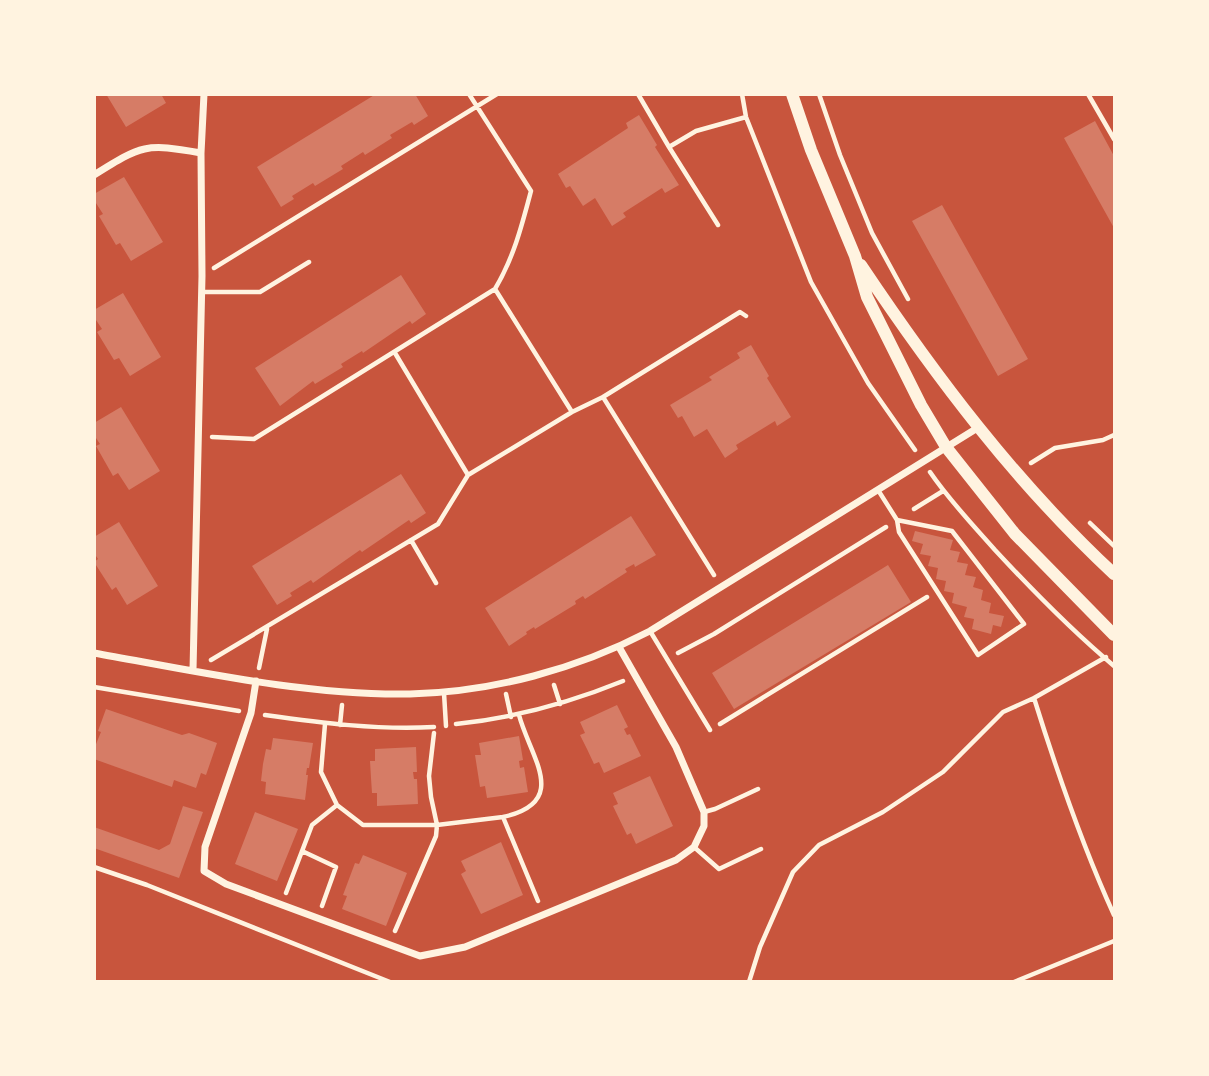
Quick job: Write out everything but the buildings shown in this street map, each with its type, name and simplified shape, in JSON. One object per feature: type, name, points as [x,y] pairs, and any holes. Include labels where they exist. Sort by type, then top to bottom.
[{"type":"street","points":[[193,670],[204,94]]},
{"type":"street","points":[[792,94],[811,150],[855,256],[867,297],[921,405],[946,447],[1015,534],[1115,635]]},
{"type":"street","points":[[94,175],[143,147],[168,147],[201,153]]},
{"type":"street","points":[[855,256],[946,389],[1016,473],[1075,537],[1115,574]]},
{"type":"street","points":[[94,653],[257,681],[376,693],[444,692],[527,677],[581,662],[620,647],[650,631],[979,427]]},
{"type":"street","points":[[257,681],[251,713],[205,847],[204,872],[226,884],[389,946],[420,956],[435,955],[466,947],[676,860],[694,848],[704,825],[704,811],[676,747],[620,647]]},
{"type":"lane","points":[[202,292],[260,292],[309,262]]},
{"type":"lane","points":[[878,490],[897,520],[899,532],[978,655],[1024,624],[952,531],[897,520]]},
{"type":"lane","points":[[650,631],[710,730]]},
{"type":"lane","points":[[444,692],[446,726]]},
{"type":"lane","points":[[704,811],[715,810],[758,789]]},
{"type":"lane","points":[[694,848],[719,869],[761,849]]},
{"type":"path","points":[[197,436],[254,439],[495,289],[508,268],[517,244],[531,191],[469,94]]},
{"type":"path","points":[[202,276],[496,94]]},
{"type":"path","points":[[638,94],[718,225]]},
{"type":"path","points":[[742,94],[746,117],[810,282],[868,383],[943,491],[1066,625],[1115,666]]},
{"type":"path","points":[[819,94],[840,155],[872,233],[909,301]]},
{"type":"path","points":[[1088,94],[1115,139]]},
{"type":"path","points":[[669,148],[696,131],[746,117]]},
{"type":"path","points":[[495,289],[572,412]]},
{"type":"path","points":[[193,670],[438,524],[468,475],[572,412],[603,397],[740,312],[746,316]]},
{"type":"path","points":[[395,353],[468,475]]},
{"type":"path","points":[[603,397],[721,588]]},
{"type":"path","points":[[1016,473],[1055,448],[1103,440],[1115,435]]},
{"type":"path","points":[[1024,452],[1042,472]]},
{"type":"path","points":[[1087,520],[1115,546]]},
{"type":"path","points":[[411,540],[436,583]]},
{"type":"path","points":[[710,730],[937,591]]},
{"type":"path","points":[[257,681],[267,628]]},
{"type":"path","points":[[749,982],[760,947],[793,872],[819,845],[883,812],[943,772],[1003,712],[1034,698],[1105,658]]},
{"type":"path","points":[[1034,698],[1096,875],[1115,915]]},
{"type":"path","points":[[325,724],[321,772],[337,805],[363,824],[437,825],[517,814],[531,807],[540,797],[542,779],[535,752],[519,715]]},
{"type":"path","points":[[389,946],[436,836],[437,825],[429,776],[433,727]]},
{"type":"path","points":[[281,905],[312,825],[337,805]]},
{"type":"path","points":[[503,817],[543,915]]},
{"type":"path","points":[[302,851],[337,867],[318,919]]},
{"type":"path","points":[[94,867],[211,909],[390,982]]},
{"type":"path","points":[[1014,982],[1115,941]]}]
